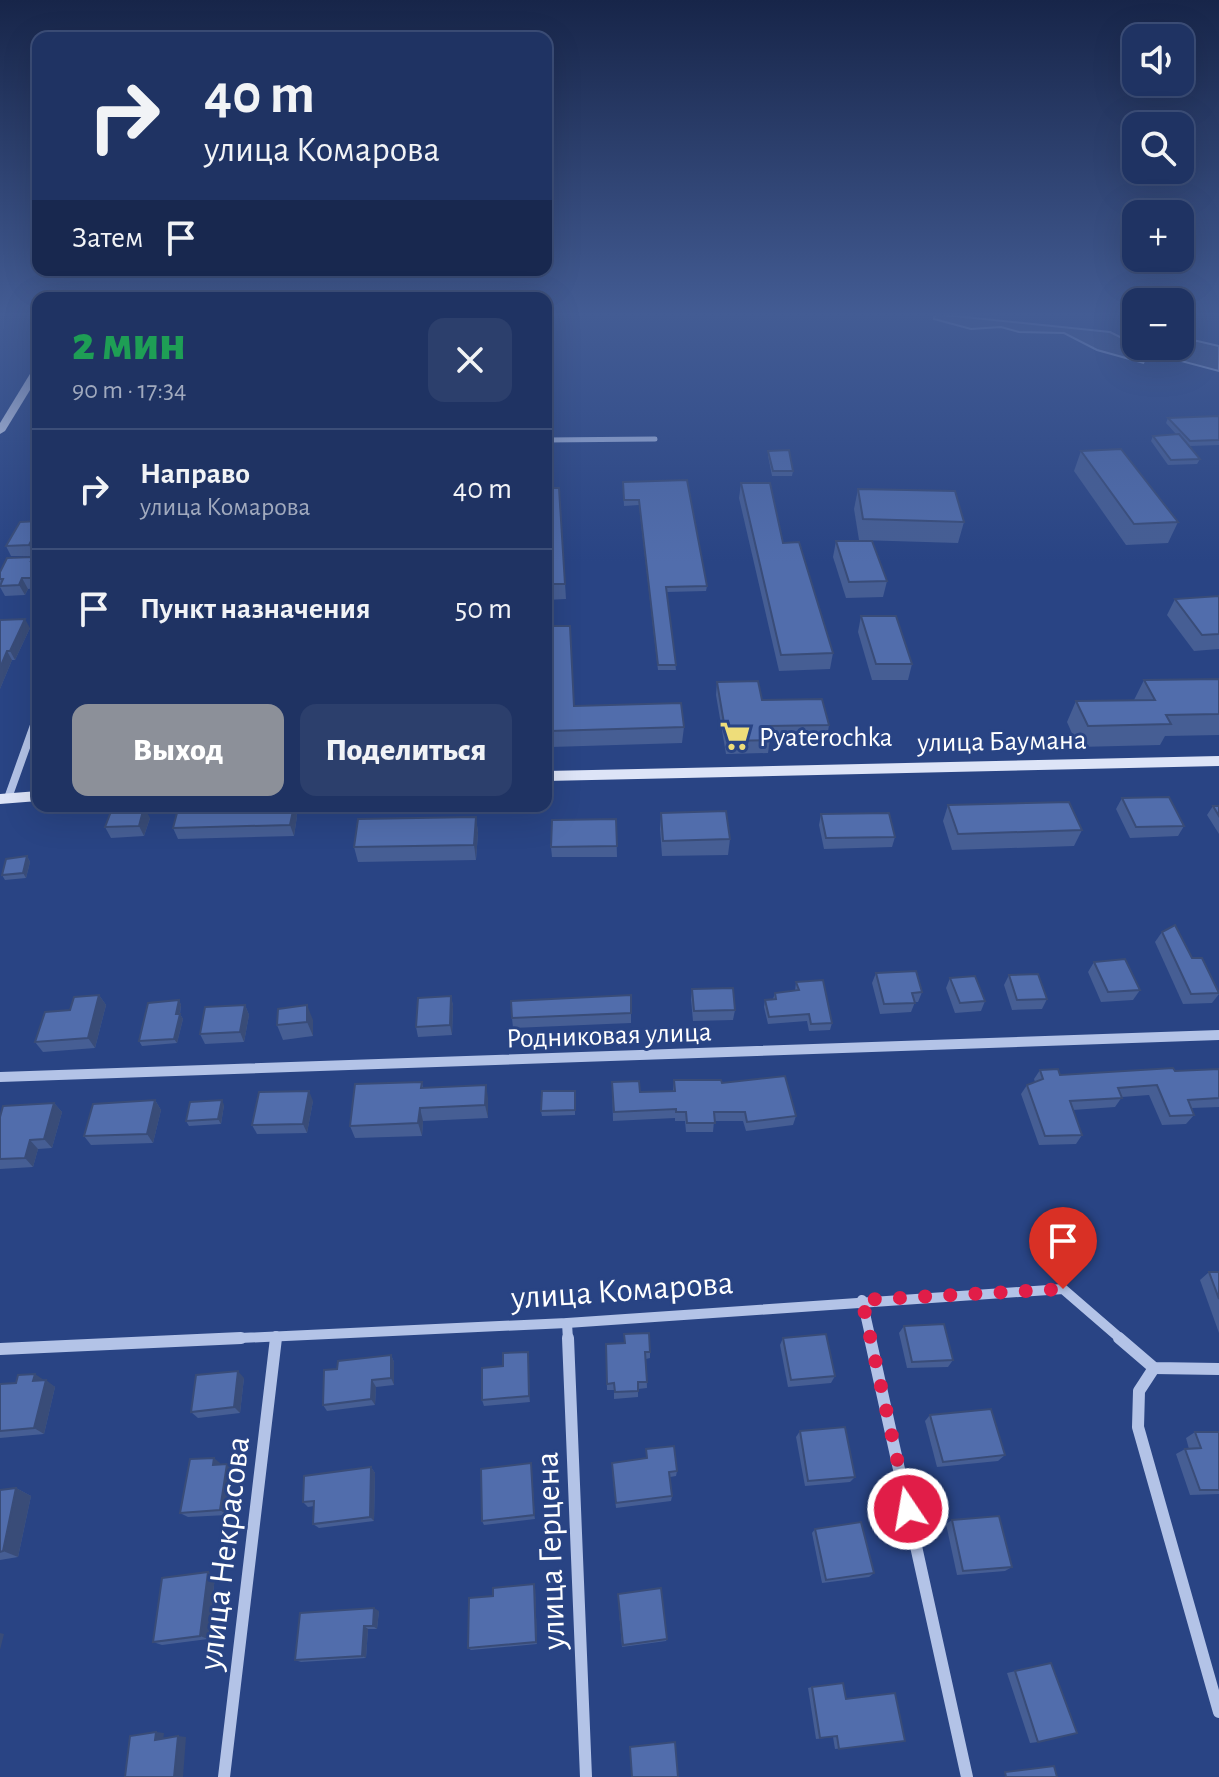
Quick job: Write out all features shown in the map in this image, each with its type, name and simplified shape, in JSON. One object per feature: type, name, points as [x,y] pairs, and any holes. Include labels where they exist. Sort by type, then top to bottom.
[{"type":"street","points":[[0,431],[21,396]]},
{"type":"street","points":[[552,440],[655,439]]},
{"type":"street","points":[[32,729],[4,798],[32,796]]},
{"type":"street","name":"улица Баумана","points":[[552,776],[1219,761]]},
{"type":"street","name":"Родниковая улица","points":[[0,1077],[1219,1035]]},
{"type":"street","name":"улица Комарова","points":[[0,1349],[567,1323],[862,1300],[1063,1289],[1154,1368]]},
{"type":"street","points":[[862,1300],[967,1777]]},
{"type":"street","name":"улица Герцена","points":[[567,1323],[586,1777]]},
{"type":"street","name":"улица Некрасова","points":[[224,1777],[276,1336]]},
{"type":"street","points":[[1219,1369],[1154,1368],[1139,1391],[1138,1427],[1219,1712]]},
{"type":"building","points":[[1219,416],[1219,440],[1190,441],[1168,418]]},
{"type":"building","points":[[1179,434],[1200,459],[1171,460],[1153,436]]},
{"type":"building","points":[[1121,449],[1178,522],[1134,524],[1081,451]]},
{"type":"building","points":[[789,450],[793,471],[773,471],[768,451]]},
{"type":"building","points":[[687,480],[707,586],[666,587],[676,665],[658,665],[639,500],[624,500],[623,482]]},
{"type":"building","points":[[741,483],[770,483],[783,543],[799,542],[833,653],[781,655]]},
{"type":"building","points":[[552,488],[559,488],[565,584],[552,584]]},
{"type":"building","points":[[858,489],[955,491],[964,522],[863,519]]},
{"type":"building","points":[[32,521],[29,545],[6,546],[20,522]]},
{"type":"building","points":[[836,541],[872,541],[887,581],[849,582]]},
{"type":"building","points":[[32,557],[32,578],[22,578],[19,585],[0,586],[3,579],[0,579],[0,572],[7,558]]},
{"type":"building","points":[[1219,596],[1219,634],[1202,635],[1175,599]]},
{"type":"building","points":[[861,616],[896,616],[912,664],[876,664]]},
{"type":"building","points":[[25,619],[10,651],[7,651],[0,668],[0,620]]},
{"type":"building","points":[[552,626],[570,626],[574,706],[681,703],[684,727],[552,731]]},
{"type":"building","points":[[1219,679],[1219,714],[1166,715],[1171,724],[1088,726],[1076,701],[1155,700],[1144,680]]},
{"type":"building","points":[[758,681],[762,700],[822,699],[829,725],[768,726],[770,740],[727,741],[717,682]]},
{"type":"building","points":[[1169,797],[1184,826],[1136,827],[1122,798]]},
{"type":"building","points":[[1069,802],[1082,830],[958,834],[948,805]]},
{"type":"building","points":[[726,811],[730,839],[663,841],[661,813]]},
{"type":"building","points":[[111,812],[143,812],[139,826],[105,827]]},
{"type":"building","points":[[177,812],[293,812],[290,825],[173,828]]},
{"type":"building","points":[[889,813],[895,837],[826,838],[821,814]]},
{"type":"building","points":[[476,817],[474,845],[354,847],[358,819]]},
{"type":"building","points":[[616,819],[617,846],[551,847],[552,820]]},
{"type":"building","points":[[27,856],[23,873],[2,875],[6,859]]},
{"type":"building","points":[[1175,925],[1192,958],[1202,958],[1219,993],[1191,994],[1162,932]]},
{"type":"building","points":[[1125,959],[1140,990],[1108,992],[1094,962]]},
{"type":"building","points":[[916,971],[922,992],[912,993],[915,1003],[884,1004],[876,973]]},
{"type":"building","points":[[1038,974],[1047,999],[1017,1000],[1009,975]]},
{"type":"building","points":[[975,976],[985,1001],[960,1003],[950,978]]},
{"type":"building","points":[[823,980],[832,1023],[811,1024],[809,1014],[769,1017],[765,1000],[776,999],[775,993],[799,990],[796,982]]},
{"type":"building","points":[[733,988],[735,1010],[694,1011],[692,989]]},
{"type":"building","points":[[99,995],[88,1038],[35,1042],[45,1012],[70,1010],[74,997]]},
{"type":"building","points":[[631,995],[631,1013],[512,1018],[511,1001]]},
{"type":"building","points":[[451,996],[450,1025],[416,1027],[418,998]]},
{"type":"building","points":[[179,1000],[176,1014],[180,1014],[174,1039],[139,1041],[148,1003]]},
{"type":"building","points":[[245,1005],[240,1032],[200,1034],[205,1007]]},
{"type":"building","points":[[307,1005],[307,1022],[277,1025],[278,1009]]},
{"type":"building","points":[[1173,1068],[1175,1071],[1219,1069],[1219,1098],[1188,1100],[1194,1115],[1170,1116],[1157,1085],[1118,1088],[1122,1098],[1070,1101],[1082,1135],[1045,1136],[1027,1085],[1043,1079],[1040,1070],[1058,1069],[1060,1075]]},
{"type":"building","points":[[785,1076],[796,1116],[747,1122],[745,1112],[714,1112],[715,1123],[687,1123],[686,1112],[676,1112],[676,1109],[614,1112],[612,1082],[639,1081],[640,1092],[675,1091],[674,1080],[721,1080],[722,1083]]},
{"type":"building","points":[[422,1082],[421,1088],[486,1085],[485,1105],[420,1108],[418,1123],[350,1126],[355,1084]]},
{"type":"building","points":[[309,1091],[303,1124],[252,1125],[259,1092]]},
{"type":"building","points":[[542,1091],[575,1091],[575,1110],[541,1111]]},
{"type":"building","points":[[155,1100],[147,1134],[84,1136],[93,1104]]},
{"type":"building","points":[[222,1100],[218,1119],[186,1121],[190,1102]]},
{"type":"building","points":[[54,1103],[44,1139],[30,1140],[25,1158],[0,1159],[3,1106]]},
{"type":"building","points":[[1209,1272],[1219,1272],[1219,1299]]},
{"type":"building","points":[[944,1324],[953,1360],[912,1362],[904,1326]]},
{"type":"building","points":[[649,1333],[650,1352],[645,1352],[647,1382],[638,1382],[638,1391],[615,1392],[614,1383],[607,1384],[606,1344],[625,1343],[624,1334]]},
{"type":"building","points":[[826,1334],[835,1376],[791,1380],[783,1338]]},
{"type":"building","points":[[528,1352],[529,1396],[482,1400],[482,1368],[503,1366],[503,1353]]},
{"type":"building","points":[[391,1355],[391,1378],[372,1380],[371,1399],[323,1405],[324,1370],[337,1369],[338,1361]]},
{"type":"building","points":[[238,1371],[234,1407],[191,1412],[196,1375]]},
{"type":"building","points":[[35,1374],[33,1381],[46,1380],[34,1428],[0,1431],[0,1384],[16,1383],[18,1375]]},
{"type":"building","points":[[991,1409],[1005,1455],[943,1462],[930,1415]]},
{"type":"building","points":[[845,1427],[855,1477],[808,1481],[800,1431]]},
{"type":"building","points":[[1195,1432],[1219,1432],[1219,1490],[1200,1490],[1185,1449],[1201,1448]]},
{"type":"building","points":[[674,1446],[677,1471],[669,1472],[672,1496],[616,1503],[612,1463],[647,1458],[646,1449]]},
{"type":"building","points":[[214,1458],[213,1465],[227,1464],[220,1510],[180,1513],[190,1459]]},
{"type":"building","points":[[531,1463],[534,1515],[482,1521],[481,1469]]},
{"type":"building","points":[[371,1467],[370,1517],[313,1524],[314,1501],[303,1502],[304,1476]]},
{"type":"building","points":[[16,1488],[3,1551],[0,1552],[0,1490]]},
{"type":"building","points":[[999,1516],[1012,1567],[963,1571],[952,1520]]},
{"type":"building","points":[[861,1522],[874,1573],[826,1580],[815,1529]]},
{"type":"building","points":[[208,1572],[200,1636],[153,1642],[162,1578]]},
{"type":"building","points":[[534,1584],[536,1642],[468,1648],[469,1598],[493,1596],[493,1588]]},
{"type":"building","points":[[661,1588],[667,1639],[623,1645],[618,1594]]},
{"type":"building","points":[[374,1608],[373,1626],[364,1626],[362,1656],[295,1660],[300,1613]]},
{"type":"building","points":[[1051,1663],[1077,1733],[1038,1742],[1015,1671]]},
{"type":"building","points":[[843,1683],[846,1699],[895,1693],[905,1741],[839,1749],[837,1736],[820,1738],[812,1687]]},
{"type":"building","points":[[156,1732],[155,1740],[178,1736],[174,1777],[125,1777],[130,1736]]},
{"type":"building","points":[[675,1742],[678,1777],[632,1777],[630,1747]]},
{"type":"building","points":[[1054,1766],[1057,1777],[1006,1777],[1005,1772]]},
{"type":"place","name":"Pyaterochka","points":[[735,736]]},
{"type":"route","points":[[908,1509],[862,1300],[1063,1289]]}]
